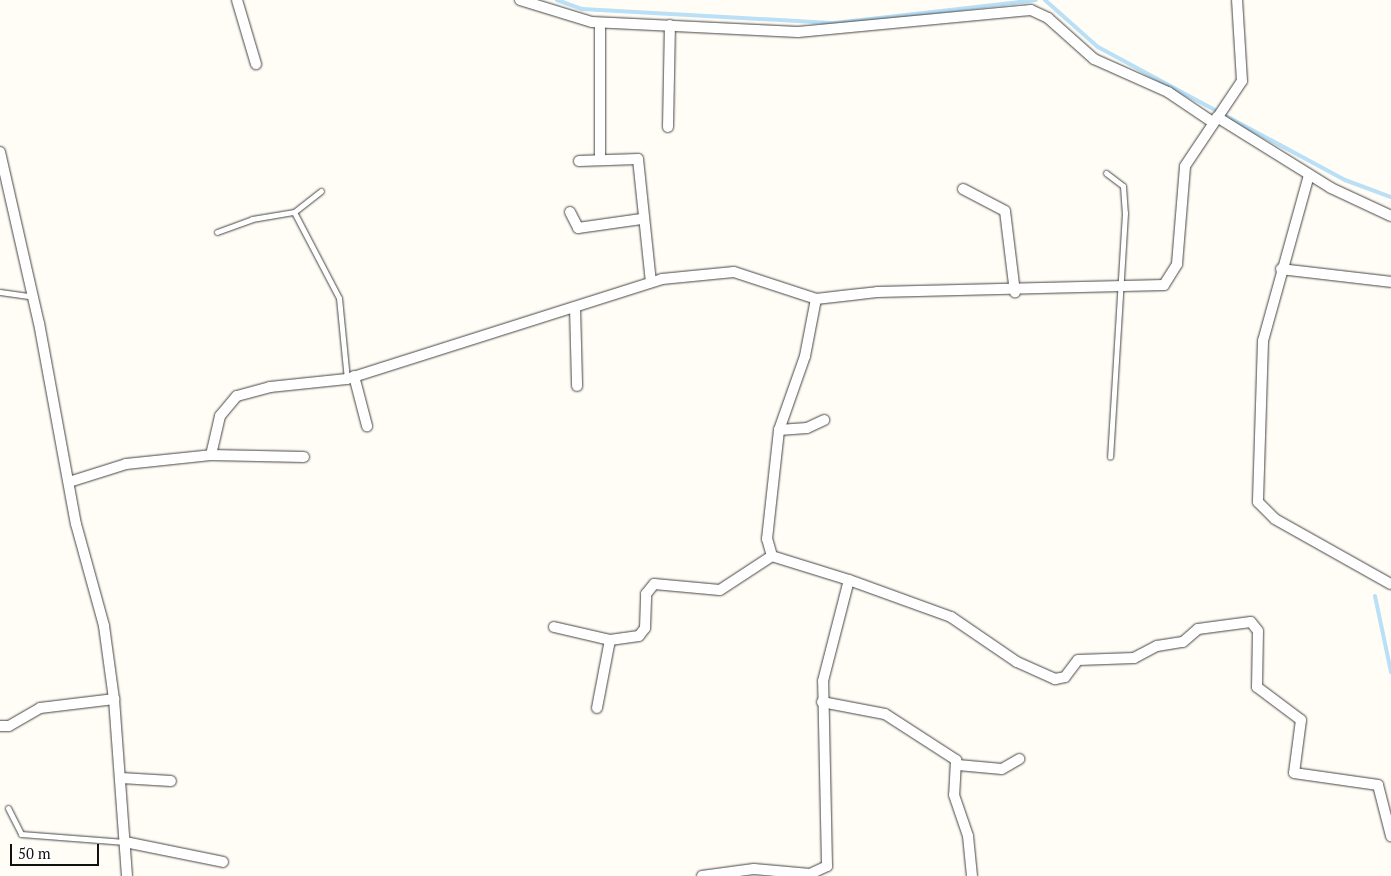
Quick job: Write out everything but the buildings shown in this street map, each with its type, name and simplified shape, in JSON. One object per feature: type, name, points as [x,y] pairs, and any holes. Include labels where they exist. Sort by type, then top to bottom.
[{"type":"street","points":[[237,0],[256,64]]},
{"type":"street","points":[[520,0],[600,23],[809,32],[1031,10],[1042,13],[1094,59],[1168,92],[1309,174],[1391,216]]},
{"type":"street","points":[[210,455],[220,416],[238,396],[351,378],[651,282],[734,272],[816,299],[877,292],[1015,292],[1156,288],[1175,272],[1182,173],[1244,75],[1237,0]]},
{"type":"street","points":[[600,23],[600,160]]},
{"type":"street","points":[[668,127],[670,26]]},
{"type":"street","points":[[0,152],[34,297],[78,533],[104,626],[114,699],[127,876]]},
{"type":"street","points":[[579,161],[638,158],[641,219],[651,282]]},
{"type":"street","points":[[1309,174],[1263,341],[1258,502],[1290,529],[1391,584]]},
{"type":"street","points":[[963,189],[1005,211],[1015,292]]},
{"type":"street","points":[[570,212],[578,228],[641,219]]},
{"type":"street","points":[[1282,269],[1391,282]]},
{"type":"street","points":[[772,556],[766,539],[779,430],[805,356],[816,299]]},
{"type":"street","points":[[575,307],[577,386]]},
{"type":"street","points":[[351,378],[368,426]]},
{"type":"street","points":[[779,430],[807,428],[824,420]]},
{"type":"street","points":[[69,482],[126,464],[210,455],[304,457]]},
{"type":"street","points":[[772,556],[849,580],[951,617],[1017,662],[1055,679],[1065,677],[1078,660],[1134,658],[1157,646],[1183,642],[1198,629],[1251,622],[1258,630],[1257,687],[1301,720],[1294,773],[1378,785],[1391,836]]},
{"type":"street","points":[[554,627],[610,640],[642,633],[646,594],[654,584],[720,590],[772,556]]},
{"type":"street","points":[[702,876],[754,869],[810,874],[827,866],[822,702],[833,637],[849,580]]},
{"type":"street","points":[[597,708],[610,640]]},
{"type":"street","points":[[0,726],[9,726],[40,708],[114,699]]},
{"type":"street","points":[[822,702],[885,714],[947,752],[958,765],[1002,769],[1019,759]]},
{"type":"street","points":[[958,765],[954,795],[968,836],[972,876]]},
{"type":"street","points":[[121,778],[171,781]]},
{"type":"street","points":[[125,842],[223,862]]},
{"type":"lane","points":[[1106,173],[1119,180],[1124,195],[1110,457]]},
{"type":"lane","points":[[217,232],[252,219],[294,212],[321,191]]},
{"type":"lane","points":[[294,212],[339,298],[351,378]]},
{"type":"lane","points":[[0,292],[34,297]]},
{"type":"lane","points":[[8,808],[21,834],[125,842]]},
{"type":"waterway","points":[[557,0],[582,9],[835,23],[1036,0]]},
{"type":"waterway","points":[[1045,0],[1098,47],[1345,180],[1391,197]]},
{"type":"waterway","points":[[1375,596],[1391,672]]}]
